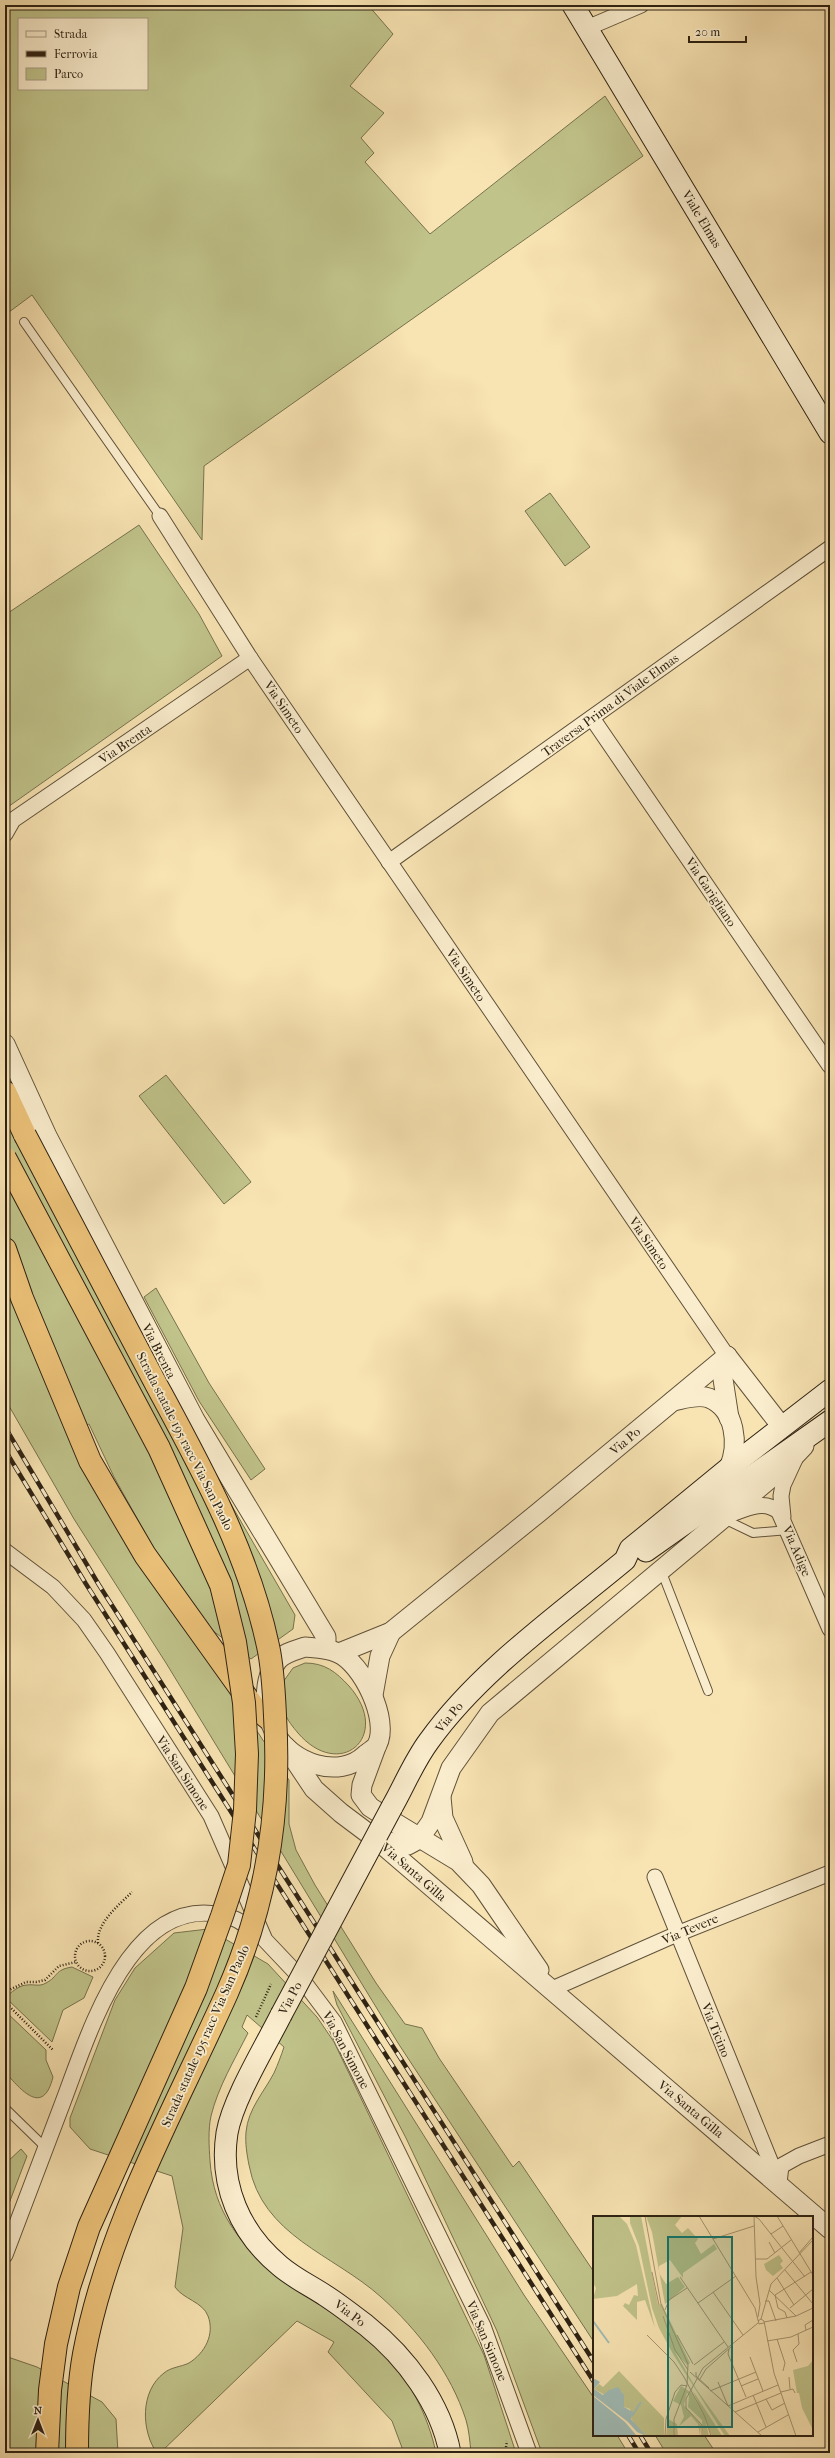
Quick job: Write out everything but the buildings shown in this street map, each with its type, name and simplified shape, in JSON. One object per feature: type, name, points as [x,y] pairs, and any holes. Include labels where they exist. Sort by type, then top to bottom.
[{"type":"highway","name":"Strada statale 195 racc Via San Paolo","points":[[5,1092],[25,1135],[221,1506],[257,1602],[269,1649],[276,1734],[277,1787],[273,1828],[254,1921],[228,1989],[129,2205],[108,2266],[93,2312],[84,2357],[77,2408],[77,2453]]},
{"type":"highway","name":"Strada statale 195 racc Via San Paolo","points":[[5,1158],[159,1448],[221,1586],[235,1642],[244,1703],[247,1754],[239,1865],[222,1916],[196,1988],[89,2227],[68,2287],[56,2344],[50,2390],[47,2453]]},
{"type":"highway","points":[[5,1249],[22,1298],[90,1461],[145,1555],[253,1706],[269,1719]]},
{"type":"main road","name":"Viale Elmas","points":[[573,5],[830,433]]},
{"type":"main road","name":"Via Po","points":[[450,2453],[445,2433],[426,2393],[400,2359],[369,2328],[327,2296],[280,2267],[254,2240],[239,2217],[229,2193],[225,2165],[228,2132],[241,2094],[281,2015],[392,1807],[429,1742],[463,1700],[488,1675],[625,1560],[630,1549],[729,1468],[830,1390]]},
{"type":"main road","name":"Via Po","points":[[625,1560],[637,1558],[825,1425]]},
{"type":"street","points":[[587,28],[641,5]]},
{"type":"street","name":"Via Simeto","points":[[160,516],[250,658],[389,862],[727,1356],[782,1428]]},
{"type":"street","name":"Traversa Prima di Viale Elmas","points":[[389,862],[830,548]]},
{"type":"street","name":"Via Brenta","points":[[5,834],[13,820],[250,658]]},
{"type":"street","name":"Via Garigliano","points":[[592,718],[830,1066]]},
{"type":"street","name":"Via Brenta","points":[[5,1044],[47,1136],[195,1420],[326,1637],[332,1651]]},
{"type":"street","points":[[727,1356],[723,1379],[729,1421]]},
{"type":"street","name":"Via Po","points":[[332,1651],[391,1632],[538,1513],[727,1356]]},
{"type":"street","name":"Via Po","points":[[673,1401],[690,1397],[708,1398],[717,1403],[734,1430],[736,1446],[729,1468]]},
{"type":"street","points":[[377,1840],[408,1845],[419,1839],[430,1822],[442,1788],[460,1752],[490,1713],[725,1517],[797,1454],[825,1425]]},
{"type":"street","name":"Via Adige","points":[[797,1454],[783,1485],[781,1496],[786,1523],[830,1629]]},
{"type":"street","name":"Via Adige","points":[[725,1517],[750,1507],[764,1505],[774,1507],[786,1523]]},
{"type":"street","name":"Via San Simone","points":[[5,1551],[53,1587],[84,1620],[107,1653],[211,1816],[265,1940],[301,1978],[337,2028],[483,2326],[528,2453]]},
{"type":"street","name":"Via Po","points":[[373,1695],[380,1656],[391,1632]]},
{"type":"street","points":[[305,1647],[332,1651],[356,1669],[373,1695],[378,1708],[379,1726],[377,1745],[359,1761],[342,1767],[324,1768],[304,1760],[286,1747],[275,1734],[269,1719],[266,1693],[269,1679],[278,1660],[290,1652],[305,1647]]},
{"type":"street","name":"Via Santa Gilla","points":[[377,1745],[362,1785],[361,1796],[370,1806],[419,1839],[448,1853],[468,1872],[485,1891],[552,1989]]},
{"type":"street","name":"Via Santa Gilla","points":[[286,1747],[314,1788],[341,1813],[377,1840],[779,2183],[830,2229]]},
{"type":"street","points":[[442,1788],[443,1818],[468,1872]]},
{"type":"street","name":"Via Tevere","points":[[552,1989],[677,1934],[830,1873]]},
{"type":"street","name":"Via Ticino","points":[[655,1877],[779,2183]]},
{"type":"street","points":[[5,2255],[98,2011],[119,1972],[148,1937],[169,1922],[202,1914],[236,1920],[265,1940]]},
{"type":"street","points":[[779,2183],[781,2166],[799,2156],[830,2144]]},
{"type":"lane","points":[[24,322],[160,516]]},
{"type":"lane","points":[[725,1517],[753,1533],[786,1523]]},
{"type":"lane","points":[[661,1569],[708,1691]]},
{"type":"lane","points":[[5,2108],[46,2148]]},
{"type":"path","points":[[98,1943],[88,1941],[78,1947],[75,1953],[76,1962],[88,1971],[98,1969],[105,1956],[104,1951],[98,1943],[97,1936],[107,1918],[132,1892]]},
{"type":"path","points":[[5,1992],[26,1982],[45,1980],[59,1966],[76,1962]]},
{"type":"path","points":[[253,2022],[271,1984]]},
{"type":"path","points":[[5,2002],[53,2050]]},
{"type":"green space","points":[[5,5],[368,5],[393,34],[350,86],[384,113],[361,138],[374,153],[365,162],[430,234],[605,96],[643,156],[204,466],[202,540],[32,295],[5,315]]},
{"type":"green space","points":[[550,493],[590,547],[565,566],[525,511]]},
{"type":"green space","points":[[139,525],[199,614],[222,656],[5,809],[5,615]]},
{"type":"green space","points":[[166,1075],[251,1182],[224,1204],[139,1096]]},
{"type":"green space","points":[[5,1077],[97,1258],[202,1454],[295,1615],[293,1629],[251,1659],[209,1628],[167,1572],[114,1477],[89,1424],[69,1433],[94,1490],[161,1594],[210,1659],[289,1780],[289,1824],[296,1850],[315,1885],[376,1983],[405,2024],[422,2028],[439,2058],[513,2167],[519,2161],[593,2271],[593,2340],[398,2043],[166,1663],[74,1519],[5,1399]]},
{"type":"green space","points":[[156,1288],[209,1383],[265,1469],[251,1480],[199,1401],[144,1297]]},
{"type":"green space","points":[[305,1663],[312,1663],[330,1669],[349,1686],[361,1704],[366,1721],[363,1736],[356,1747],[344,1753],[330,1753],[314,1747],[298,1733],[290,1723],[284,1709],[283,1682],[293,1668]]},
{"type":"green space","points":[[208,1929],[268,1964],[317,2017],[334,2042],[484,2355],[516,2453],[471,2453],[467,2424],[460,2403],[442,2369],[420,2338],[381,2297],[362,2282],[302,2242],[284,2227],[268,2210],[256,2189],[249,2165],[246,2132],[247,2124],[253,2108],[274,2073],[284,2047],[247,2015],[242,2027],[248,2033],[222,2084],[210,2121],[210,2161],[217,2196],[231,2225],[250,2250],[274,2272],[356,2330],[381,2351],[391,2362],[409,2385],[416,2398],[428,2425],[436,2453],[404,2453],[392,2421],[328,2352],[334,2342],[297,2321],[160,2453],[157,2453],[148,2434],[146,2423],[147,2400],[151,2390],[156,2381],[164,2373],[170,2369],[189,2363],[200,2354],[207,2342],[210,2330],[208,2316],[202,2307],[183,2295],[175,2287],[183,2228],[172,2176],[90,2149],[70,2127],[70,2118],[115,2000],[135,1968],[174,1933]]},
{"type":"green space","points":[[72,1967],[93,1977],[84,1998],[63,2010],[52,2042],[5,1997],[24,1985],[44,1984],[62,1970]]},
{"type":"green space","points":[[333,1991],[524,2295],[593,2397],[593,2436],[618,2436],[628,2453],[542,2453],[497,2331],[406,2138],[337,2005]]},
{"type":"green space","points":[[5,2011],[46,2050],[46,2060],[53,2077],[49,2089],[44,2096],[38,2098],[31,2096],[18,2086],[5,2072]]},
{"type":"green space","points":[[21,2149],[27,2156],[5,2214],[5,2164]]},
{"type":"green space","points":[[5,2356],[37,2367],[102,2402],[116,2419],[118,2453],[5,2453]]},
{"type":"green space","points":[[656,2436],[705,2436],[716,2453],[666,2453]]},
{"type":"railway","points":[[5,1427],[99,1585],[593,2360]]},
{"type":"railway","points":[[5,1450],[86,1584],[593,2380]]},
{"type":"railway","points":[[629,2436],[639,2453]]},
{"type":"railway","points":[[641,2436],[651,2453]]}]
